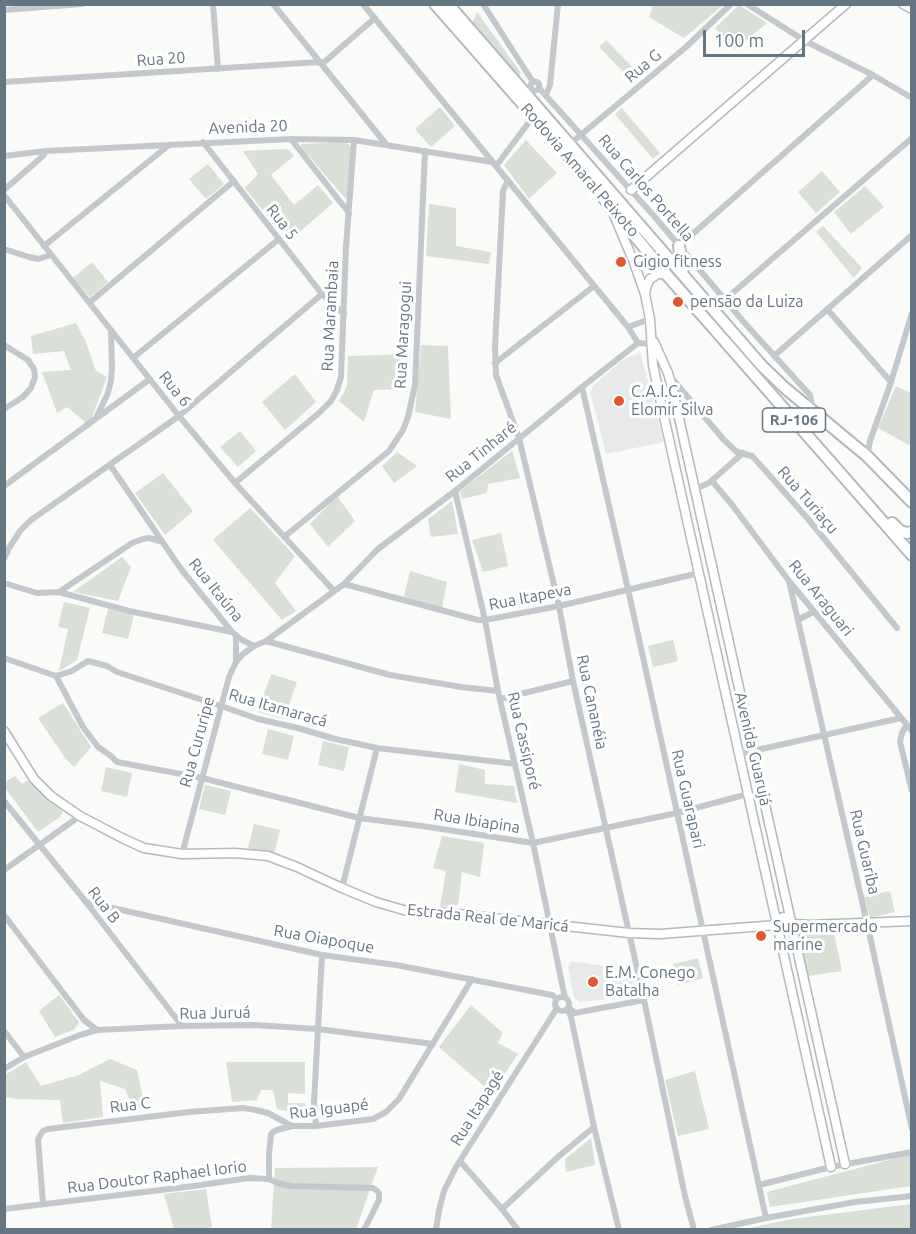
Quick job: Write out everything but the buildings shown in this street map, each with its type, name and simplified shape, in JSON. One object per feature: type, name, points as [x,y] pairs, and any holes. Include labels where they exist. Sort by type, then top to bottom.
[{"type":"highway","name":"Rodovia Amaral Peixoto","points":[[435,4],[535,111],[570,144],[762,366],[867,456],[912,502]]},
{"type":"highway","name":"Rodovia Amaral Peixoto","points":[[448,4],[517,84],[535,111],[666,274],[912,555]]},
{"type":"highway","points":[[517,84],[537,88],[535,111]]},
{"type":"highway","points":[[679,246],[683,275]]},
{"type":"highway","points":[[801,401],[808,413],[856,455],[912,511]]},
{"type":"highway","points":[[820,450],[837,462],[900,531],[912,532]]},
{"type":"street","points":[[4,10],[82,4]]},
{"type":"street","points":[[213,4],[218,69]]},
{"type":"street","points":[[273,4],[386,144]]},
{"type":"street","points":[[363,4],[628,327],[638,343],[651,340]]},
{"type":"street","name":"Rua Carlos Portella","points":[[483,4],[537,88],[631,190],[810,395],[813,411]]},
{"type":"street","points":[[537,88],[550,85],[558,4]]},
{"type":"street","name":"Rua G","points":[[570,144],[686,47],[731,4]]},
{"type":"street","points":[[747,4],[805,41],[873,75],[912,98]]},
{"type":"street","points":[[631,190],[846,4]]},
{"type":"street","points":[[903,4],[912,9]]},
{"type":"street","points":[[320,63],[375,18]]},
{"type":"street","name":"Rua 20","points":[[4,82],[320,63]]},
{"type":"street","points":[[679,246],[873,75]]},
{"type":"street","points":[[494,164],[535,111]]},
{"type":"street","points":[[713,310],[912,138]]},
{"type":"street","points":[[291,139],[349,213]]},
{"type":"street","name":"Avenida 20","points":[[4,156],[46,151],[203,142],[291,139],[354,140],[494,164]]},
{"type":"street","name":"Rua Marambaia","points":[[235,483],[319,413],[331,401],[337,390],[341,377],[354,140]]},
{"type":"street","name":"Rua 5","points":[[203,142],[322,294],[344,314]]},
{"type":"street","points":[[44,246],[168,145]]},
{"type":"street","points":[[4,190],[46,151]]},
{"type":"street","name":"Rua Maragogui","points":[[284,537],[389,451],[403,430],[408,417],[415,385],[425,151]]},
{"type":"street","name":"Rua Cananéia","points":[[508,180],[503,191],[495,336],[496,375],[519,438],[558,606],[694,1230]]},
{"type":"street","points":[[90,302],[234,181]]},
{"type":"street","name":"Rua 6","points":[[4,195],[179,416],[235,483],[334,591]]},
{"type":"street","name":"Avenida Guarujá","points":[[608,203],[645,294],[650,319],[655,374],[831,1167]]},
{"type":"street","points":[[774,356],[912,234]]},
{"type":"street","points":[[133,358],[279,239]]},
{"type":"street","points":[[4,249],[38,259],[51,255]]},
{"type":"street","points":[[645,294],[650,279],[658,274],[666,274]]},
{"type":"street","points":[[495,363],[594,286]]},
{"type":"street","points":[[4,559],[20,531],[31,520],[179,416],[322,294]]},
{"type":"street","points":[[827,309],[891,382]]},
{"type":"street","points":[[867,456],[912,313]]},
{"type":"street","points":[[628,327],[650,319]]},
{"type":"street","points":[[94,421],[108,393],[111,380],[111,330]]},
{"type":"street","name":"Avenida Guarujá","points":[[651,340],[668,374],[676,403],[845,1164]]},
{"type":"street","name":"Rua Tinharé","points":[[344,584],[378,549],[455,491],[638,343]]},
{"type":"street","points":[[4,345],[28,360],[34,369],[35,377],[32,388],[23,397],[4,409]]},
{"type":"street","name":"Rua Turiaçu","points":[[668,374],[734,450],[754,458],[808,519],[897,628]]},
{"type":"street","points":[[4,486],[150,379]]},
{"type":"street","name":"Rua Guarapari","points":[[582,387],[766,1218]]},
{"type":"street","points":[[662,406],[683,400],[691,401]]},
{"type":"street","points":[[695,489],[712,481],[743,453]]},
{"type":"street","points":[[110,465],[161,541]]},
{"type":"street","name":"Rua Araguari","points":[[712,481],[789,582],[909,728]]},
{"type":"street","name":"Rua Cassiporé","points":[[455,491],[486,621],[498,691],[516,764],[565,998],[568,1001],[567,1008],[571,1017],[619,1230]]},
{"type":"street","points":[[684,509],[699,506]]},
{"type":"street","points":[[59,592],[132,543],[149,538],[161,541]]},
{"type":"street","name":"Rua Itaúna","points":[[161,541],[234,633],[254,646]]},
{"type":"street","name":"Rua Itapeva","points":[[344,584],[486,621],[699,573]]},
{"type":"street","name":"Rua Guariba","points":[[789,582],[912,1129]]},
{"type":"street","points":[[4,583],[37,593],[59,592],[129,611],[234,633],[236,662]]},
{"type":"street","points":[[254,646],[266,641],[344,584]]},
{"type":"street","points":[[798,620],[813,612]]},
{"type":"street","points":[[266,641],[390,675],[498,691]]},
{"type":"street","name":"Rua Cururipe","points":[[182,854],[229,677],[236,662],[254,646]]},
{"type":"street","points":[[4,658],[56,676]]},
{"type":"street","name":"Rua Itamaracá","points":[[56,676],[72,671],[88,661],[258,719],[377,748],[516,764]]},
{"type":"street","name":"Rua Ibiapina","points":[[56,676],[83,727],[98,747],[117,762],[202,778],[359,818],[533,843],[677,813],[748,794]]},
{"type":"street","points":[[500,699],[573,681]]},
{"type":"street","points":[[739,754],[901,718]]},
{"type":"street","points":[[909,728],[902,733],[900,742],[912,791]]},
{"type":"street","name":"Estrada Real de Maricá","points":[[4,731],[34,779],[51,796],[80,816],[144,848],[182,854],[235,853],[277,858],[376,902],[407,911],[448,913],[628,933],[660,934],[777,925],[781,931],[786,932],[792,924],[912,921]]},
{"type":"street","points":[[342,888],[377,748]]},
{"type":"street","name":"Rua B","points":[[4,801],[182,1026]]},
{"type":"street","points":[[4,870],[80,816]]},
{"type":"street","name":"Rua Oiapoque","points":[[86,902],[322,955],[396,964],[552,995],[557,999]]},
{"type":"street","points":[[4,915],[84,1020],[97,1030]]},
{"type":"street","points":[[316,1126],[314,1102],[322,955]]},
{"type":"street","name":"Rua Iguapé","points":[[269,1179],[269,1154],[273,1132],[292,1126],[316,1126],[374,1119],[386,1112],[399,1099],[472,980]]},
{"type":"street","points":[[565,998],[557,999],[557,1008],[560,1010],[567,1008],[575,1013],[644,1000]]},
{"type":"street","name":"Rua Itapagé","points":[[436,1230],[444,1191],[460,1161],[557,1008]]},
{"type":"street","points":[[80,1035],[84,1020]]},
{"type":"street","name":"Rua Juruá","points":[[4,1069],[24,1057],[97,1030],[254,1025],[318,1029],[434,1044]]},
{"type":"street","points":[[4,1031],[24,1057]]},
{"type":"street","name":"Rua C","points":[[43,1204],[38,1139],[43,1131],[48,1129],[189,1112],[243,1108],[268,1113],[292,1126]]},
{"type":"street","points":[[502,1209],[594,1127]]},
{"type":"street","points":[[759,1185],[831,1167],[912,1152]]},
{"type":"street","points":[[460,1161],[518,1230]]},
{"type":"street","name":"Rua Doutor Raphael Iorio","points":[[4,1209],[249,1178],[269,1179],[292,1186],[373,1188],[380,1197],[364,1230]]},
{"type":"street","points":[[711,1230],[855,1202],[912,1196]]},
{"type":"shaded area","points":[[653,4],[723,5],[684,38],[649,17]]},
{"type":"shaded area","points":[[739,5],[767,23],[735,49],[715,28]]},
{"type":"shaded area","points":[[477,12],[521,73],[518,76],[472,24]]},
{"type":"shaded area","points":[[606,40],[641,76],[634,83],[599,47]]},
{"type":"shaded area","points":[[440,107],[455,126],[431,147],[415,129]]},
{"type":"shaded area","points":[[622,108],[660,153],[653,159],[615,114]]},
{"type":"shaded area","points":[[526,140],[557,173],[529,199],[504,165]]},
{"type":"shaded area","points":[[346,142],[351,147],[348,197],[345,198],[301,147],[301,144]]},
{"type":"shaded area","points":[[288,149],[294,156],[271,175],[294,205],[318,185],[333,203],[288,242],[245,188],[258,174],[243,151]]},
{"type":"shaded area","points":[[208,164],[224,184],[206,199],[189,179]]},
{"type":"shaded area","points":[[822,171],[840,192],[816,213],[798,192]]},
{"type":"shaded area","points":[[865,186],[884,207],[851,234],[834,212]]},
{"type":"shaded area","points":[[429,204],[456,208],[456,246],[491,252],[489,264],[426,256]]},
{"type":"shaded area","points":[[823,226],[862,268],[854,278],[816,232]]},
{"type":"shaded area","points":[[92,262],[108,282],[90,297],[73,278]]},
{"type":"shaded area","points":[[76,323],[86,342],[96,371],[107,377],[89,425],[67,407],[57,413],[42,372],[71,370],[64,351],[33,354],[31,336]]},
{"type":"shaded area","points":[[421,345],[448,346],[451,419],[415,412]]},
{"type":"shaded area","points":[[640,352],[664,442],[606,454],[590,392],[593,386],[621,361]]},
{"type":"shaded area","points":[[408,354],[406,389],[374,390],[364,422],[339,401],[347,386],[348,356]]},
{"type":"shaded area","points":[[295,374],[316,402],[285,430],[262,402]]},
{"type":"shaded area","points":[[896,386],[911,393],[911,446],[878,428]]},
{"type":"shaded area","points":[[240,431],[256,451],[238,467],[220,447]]},
{"type":"shaded area","points":[[512,451],[520,478],[488,484],[487,493],[462,499],[460,491]]},
{"type":"shaded area","points":[[397,452],[417,466],[394,483],[382,466]]},
{"type":"shaded area","points":[[163,473],[193,511],[165,535],[135,493]]},
{"type":"shaded area","points":[[337,496],[355,521],[328,547],[310,524]]},
{"type":"shaded area","points":[[452,501],[458,534],[431,537],[428,519]]},
{"type":"shaded area","points":[[250,508],[295,556],[275,583],[296,611],[282,620],[213,540]]},
{"type":"shaded area","points":[[501,533],[508,566],[483,572],[472,540]]},
{"type":"shaded area","points":[[122,557],[131,567],[118,601],[73,592]]},
{"type":"shaded area","points":[[410,571],[447,582],[442,608],[404,597]]},
{"type":"shaded area","points":[[64,602],[90,608],[77,660],[59,671],[68,629],[58,627]]},
{"type":"shaded area","points":[[108,609],[134,615],[128,639],[102,633]]},
{"type":"shaded area","points":[[673,640],[678,661],[653,667],[648,646]]},
{"type":"shaded area","points":[[271,674],[297,682],[284,719],[258,712]]},
{"type":"shaded area","points":[[63,703],[91,747],[74,767],[65,758],[38,718]]},
{"type":"shaded area","points":[[268,729],[294,736],[288,760],[262,754]]},
{"type":"shaded area","points":[[323,741],[349,747],[344,771],[318,765]]},
{"type":"shaded area","points":[[459,764],[485,770],[485,784],[514,786],[517,803],[455,792]]},
{"type":"shaded area","points":[[106,767],[132,773],[127,797],[101,791]]},
{"type":"shaded area","points":[[15,776],[22,784],[27,780],[63,812],[60,817],[38,832],[5,788],[5,782]]},
{"type":"shaded area","points":[[205,785],[231,791],[225,815],[199,809]]},
{"type":"shaded area","points":[[254,824],[280,830],[274,854],[248,848]]},
{"type":"shaded area","points":[[442,836],[484,843],[480,877],[462,872],[458,905],[440,907],[446,871],[433,868]]},
{"type":"shaded area","points":[[890,891],[895,912],[870,918],[864,897]]},
{"type":"shaded area","points":[[797,933],[834,933],[842,971],[808,976]]},
{"type":"shaded area","points":[[698,958],[703,978],[678,985],[673,964]]},
{"type":"shaded area","points":[[571,961],[631,970],[638,996],[579,1002],[574,997],[568,967]]},
{"type":"shaded area","points":[[59,995],[79,1022],[74,1030],[55,1037],[39,1011]]},
{"type":"shaded area","points":[[471,1005],[503,1033],[498,1043],[518,1054],[492,1093],[439,1047]]},
{"type":"shaded area","points":[[110,1059],[137,1070],[145,1107],[134,1109],[125,1089],[100,1081],[103,1117],[63,1123],[60,1100],[5,1097],[5,1075],[26,1062],[41,1086],[79,1075]]},
{"type":"shaded area","points":[[226,1062],[305,1062],[305,1094],[288,1093],[288,1103],[305,1103],[305,1115],[277,1109],[273,1090],[261,1090],[257,1100],[232,1102]]},
{"type":"shaded area","points":[[695,1071],[709,1129],[678,1136],[665,1080]]},
{"type":"shaded area","points":[[591,1138],[595,1165],[566,1172],[565,1159]]},
{"type":"shaded area","points":[[911,1154],[911,1186],[770,1207],[767,1192]]},
{"type":"shaded area","points":[[378,1167],[356,1229],[271,1230],[275,1168]]},
{"type":"shaded area","points":[[206,1189],[212,1227],[174,1229],[164,1194]]},
{"type":"shaded area","points":[[911,1204],[911,1229],[744,1229],[792,1219]]},
{"type":"place","name":"Gigio fitness","points":[[621,262]]},
{"type":"place","name":"pensão da Luiza","points":[[678,302]]},
{"type":"place","name":"C.A.I.C. Elomir Silva","points":[[619,401]]},
{"type":"place","name":"Supermercado marine","points":[[761,936]]},
{"type":"place","name":"E.M. Conego Batalha","points":[[593,982]]}]
